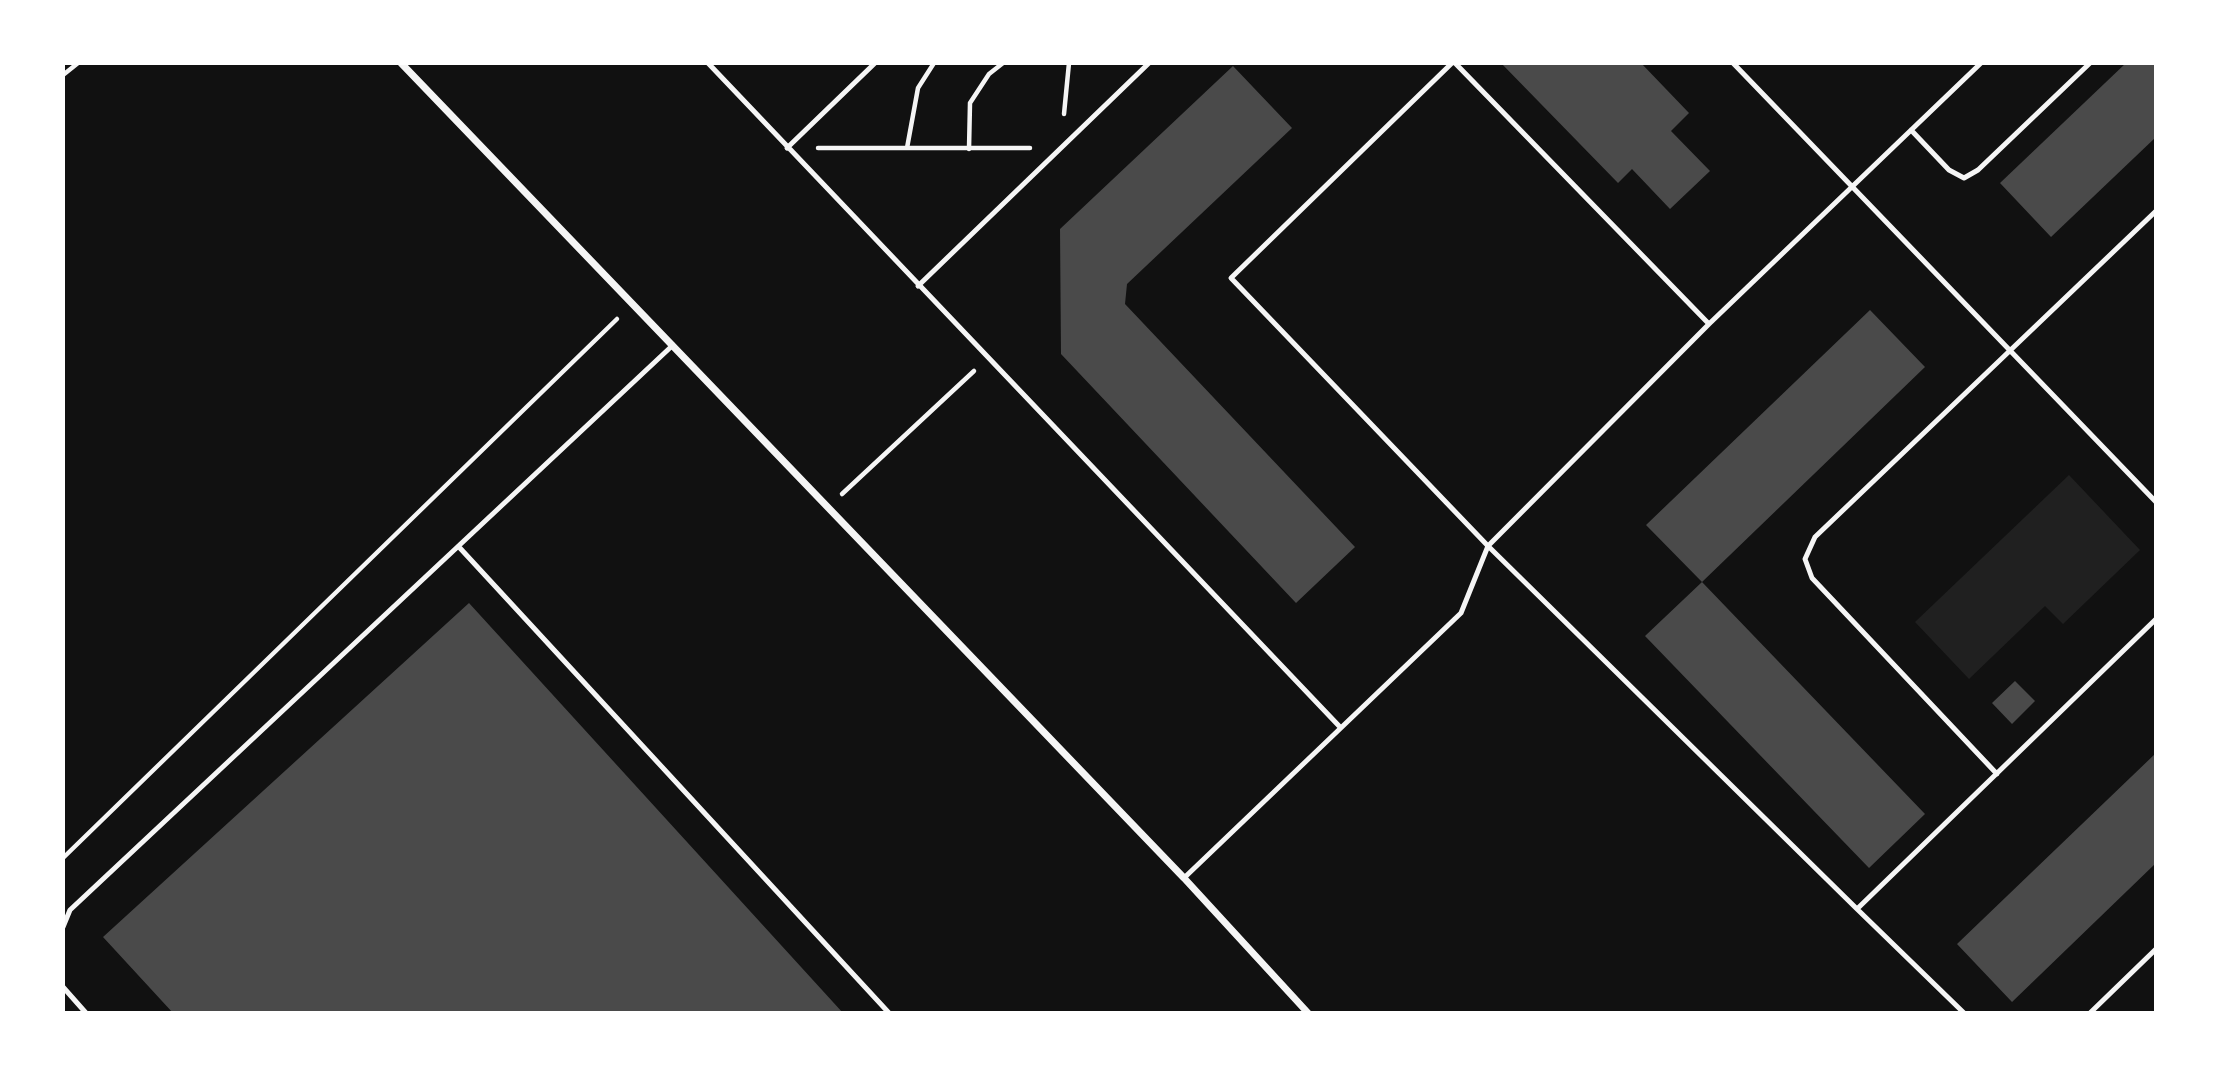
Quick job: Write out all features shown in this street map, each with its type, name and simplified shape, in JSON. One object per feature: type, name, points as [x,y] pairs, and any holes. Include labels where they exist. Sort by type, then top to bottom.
[{"type":"street","points":[[401,63],[1184,878],[1308,1013]]},
{"type":"lane","points":[[708,63],[1340,727]]},
{"type":"lane","points":[[787,148],[875,63]]},
{"type":"lane","points":[[918,286],[1149,63]]},
{"type":"lane","points":[[1709,324],[1453,63],[1231,278],[1488,546],[1964,1013]]},
{"type":"lane","points":[[1733,63],[1854,185],[2156,502]]},
{"type":"lane","points":[[1184,878],[1461,613],[1488,546],[1709,324],[1980,63]]},
{"type":"lane","points":[[1911,130],[1949,170],[1964,178],[1978,170],[2090,63]]},
{"type":"lane","points":[[1997,774],[1812,578],[1805,559],[1815,537],[2156,211]]},
{"type":"lane","points":[[63,927],[69,910],[673,345]]},
{"type":"lane","points":[[459,547],[889,1013]]},
{"type":"lane","points":[[1857,909],[2156,619]]},
{"type":"lane","points":[[2090,1013],[2156,949]]},
{"type":"lane","points":[[63,988],[86,1013]]},
{"type":"path","points":[[63,75],[78,63]]},
{"type":"path","points":[[907,148],[918,88],[934,63]]},
{"type":"path","points":[[969,149],[970,103],[989,74],[1003,63]]},
{"type":"path","points":[[787,148],[1061,148],[1069,63]]},
{"type":"path","points":[[63,858],[633,303]]},
{"type":"path","points":[[828,507],[987,358]]},
{"type":"shaded area","points":[[2069,475],[2140,550],[2063,624],[2045,606],[1969,679],[1915,622]]},
{"type":"building","points":[[1501,63],[1641,63],[1689,113],[1671,131],[1710,171],[1670,209],[1632,169],[1618,183]]},
{"type":"building","points":[[2126,63],[2156,63],[2156,137],[2051,237],[2000,183]]},
{"type":"building","points":[[1233,66],[1292,128],[1127,284],[1125,304],[1355,547],[1296,603],[1061,354],[1060,229]]},
{"type":"building","points":[[1870,310],[1925,367],[1702,582],[1646,525]]},
{"type":"building","points":[[1702,582],[1925,814],[1869,868],[1645,636]]},
{"type":"building","points":[[469,603],[843,1013],[173,1013],[103,937]]},
{"type":"building","points":[[2015,681],[2035,701],[2012,724],[1992,703]]},
{"type":"building","points":[[2156,753],[2156,863],[2012,1002],[1957,944]]}]
